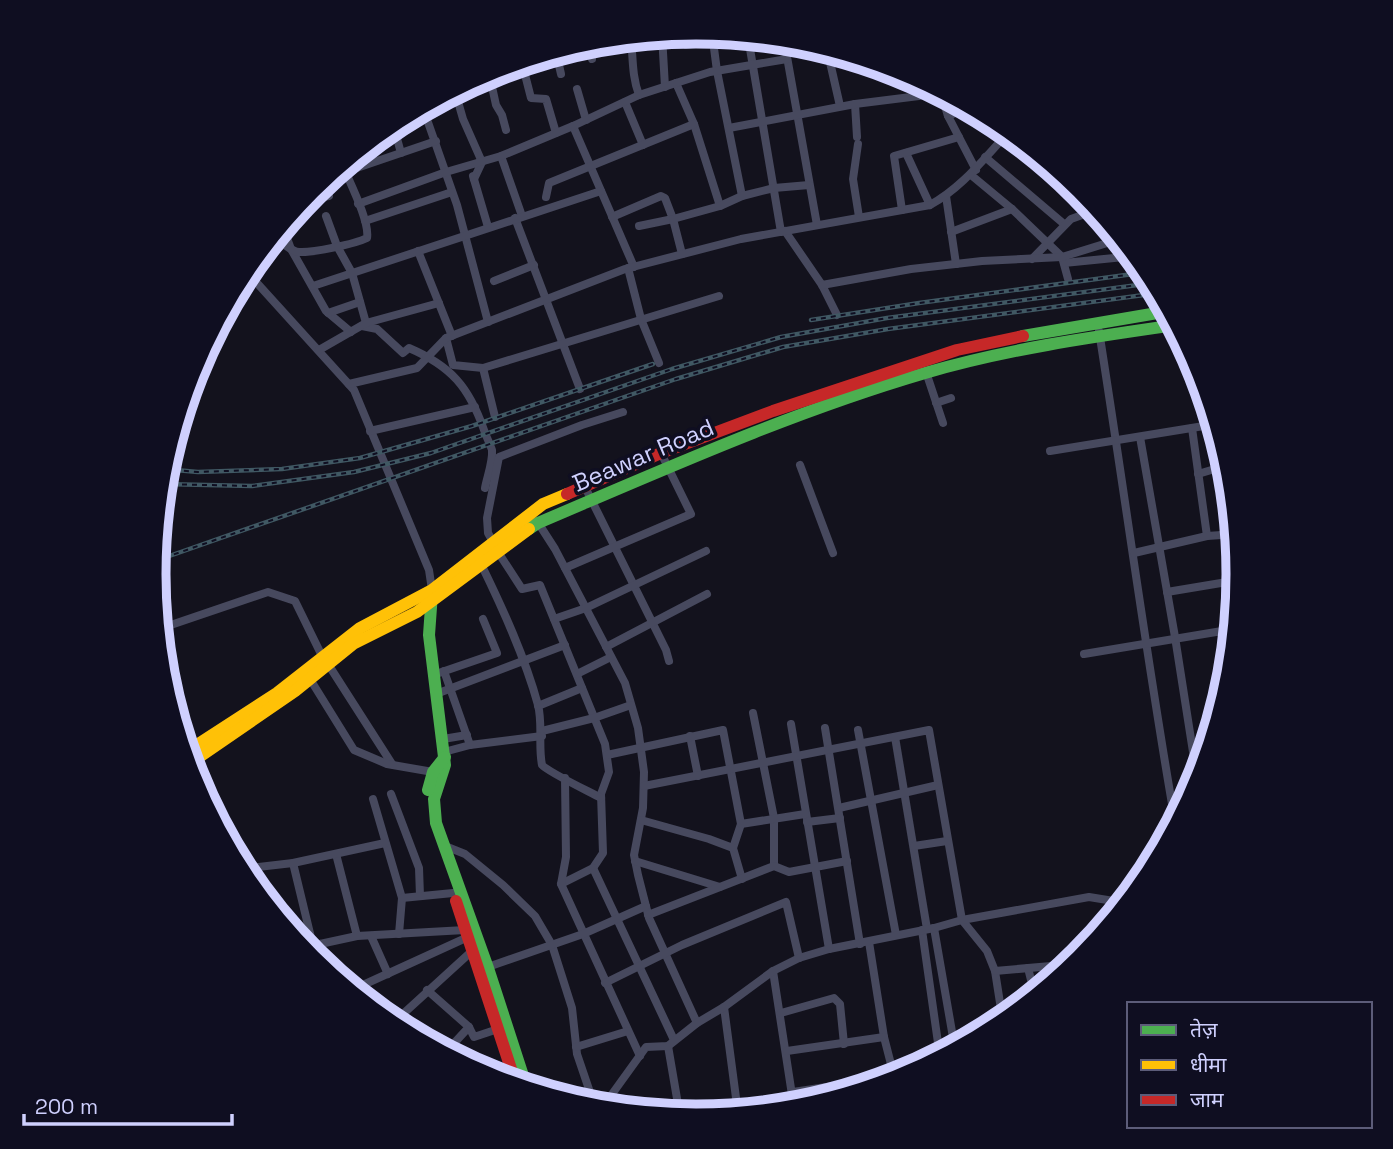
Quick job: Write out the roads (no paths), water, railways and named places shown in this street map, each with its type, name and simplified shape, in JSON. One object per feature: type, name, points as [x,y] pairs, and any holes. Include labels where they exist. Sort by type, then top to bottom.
[{"type":"main road","name":"Beawar Road","points":[[195,746],[325,660],[409,617],[432,596],[535,518],[591,500],[957,350],[1158,313]]},
{"type":"main road","name":"Beawar Road","points":[[535,518],[543,505],[661,453],[773,411],[898,375],[926,372],[998,354],[1166,327]]},
{"type":"main road","name":"Beawar Road","points":[[432,596],[481,564],[495,547]]},
{"type":"main road","points":[[432,596],[429,635],[439,673],[436,694],[444,749],[444,770],[435,792],[436,823],[483,969],[522,1076]]},
{"type":"main road","name":"Beawar Road","points":[[198,757],[310,679],[325,660]]},
{"type":"main road","points":[[444,749],[433,772],[426,800],[428,820],[472,951],[483,969],[512,1072]]},
{"type":"street","points":[[663,45],[665,87]]},
{"type":"street","points":[[714,45],[742,196]]},
{"type":"street","points":[[749,47],[783,231],[822,285],[837,315]]},
{"type":"street","points":[[632,48],[635,68],[633,80],[639,95]]},
{"type":"street","points":[[786,51],[817,225]]},
{"type":"street","points":[[591,54],[592,59]]},
{"type":"street","points":[[358,204],[446,172],[501,156],[639,95],[717,71],[787,59]]},
{"type":"street","points":[[830,61],[840,106]]},
{"type":"street","points":[[558,62],[561,74]]},
{"type":"street","points":[[525,73],[531,97],[547,99],[556,133]]},
{"type":"street","points":[[677,83],[694,124],[720,206]]},
{"type":"street","points":[[492,85],[506,130]]},
{"type":"street","points":[[577,89],[586,120]]},
{"type":"street","points":[[729,128],[840,106],[923,94]]},
{"type":"street","points":[[458,100],[482,162],[474,179]]},
{"type":"street","points":[[625,102],[643,145]]},
{"type":"street","points":[[855,104],[857,140],[853,179],[859,217]]},
{"type":"street","points":[[945,106],[973,172],[1063,260],[1068,279]]},
{"type":"street","points":[[948,116],[957,112]]},
{"type":"street","points":[[427,118],[452,192],[488,322]]},
{"type":"street","points":[[546,197],[549,183],[694,124]]},
{"type":"street","points":[[573,126],[631,267],[642,319],[659,363]]},
{"type":"street","points":[[397,137],[401,153]]},
{"type":"street","points":[[902,210],[894,156],[959,137]]},
{"type":"street","points":[[349,384],[417,368],[449,337],[631,267],[741,239],[930,205],[946,196],[973,172],[1001,140]]},
{"type":"street","points":[[359,165],[436,141]]},
{"type":"street","points":[[906,153],[930,205]]},
{"type":"street","points":[[501,156],[534,265],[580,388]]},
{"type":"street","points":[[985,157],[1064,225]]},
{"type":"street","points":[[470,165],[488,227]]},
{"type":"street","points":[[282,242],[297,252],[367,238],[369,234],[365,221],[347,175]]},
{"type":"street","points":[[639,226],[720,206],[742,196],[774,188],[809,185]]},
{"type":"street","points":[[313,286],[601,191]]},
{"type":"street","points":[[365,221],[452,192]]},
{"type":"street","points":[[323,197],[329,196]]},
{"type":"street","points":[[612,217],[660,196],[667,201],[682,254]]},
{"type":"street","points":[[946,196],[956,264]]},
{"type":"street","points":[[951,232],[1012,209]]},
{"type":"street","points":[[1032,259],[1071,219],[1086,214]]},
{"type":"street","points":[[326,216],[337,246],[352,273],[364,324]]},
{"type":"street","points":[[285,239],[287,246],[328,313],[351,332]]},
{"type":"street","points":[[1063,260],[1111,242]]},
{"type":"street","points":[[271,257],[287,246]]},
{"type":"street","points":[[418,251],[439,303],[449,337],[453,365],[483,368],[719,296]]},
{"type":"street","points":[[822,285],[956,264],[1121,256]]},
{"type":"street","points":[[494,281],[534,265]]},
{"type":"street","points":[[255,280],[354,390],[429,570],[432,596]]},
{"type":"street","points":[[328,313],[360,302]]},
{"type":"street","points":[[319,350],[364,324],[439,303]]},
{"type":"street","points":[[1097,322],[1172,804]]},
{"type":"street","points":[[364,324],[377,328],[403,354],[409,348],[428,356],[452,373],[465,389],[475,407],[492,452],[485,488]]},
{"type":"street","points":[[483,368],[495,417]]},
{"type":"street","points":[[926,372],[943,423]]},
{"type":"street","points":[[936,403],[951,398]]},
{"type":"street","points":[[370,431],[475,407]]},
{"type":"street","points":[[561,884],[593,868],[603,853],[601,798],[609,772],[605,744],[540,585],[522,589],[488,533],[487,518],[499,457],[623,412]]},
{"type":"street","points":[[1049,452],[1206,426]]},
{"type":"street","points":[[1192,428],[1207,536]]},
{"type":"street","points":[[1140,437],[1194,759]]},
{"type":"street","points":[[565,568],[691,514],[661,453]]},
{"type":"street","points":[[800,465],[833,553]]},
{"type":"street","points":[[1198,474],[1216,468]]},
{"type":"street","points":[[585,487],[653,623],[669,661]]},
{"type":"street","points":[[535,518],[565,568],[625,683],[641,749],[644,786],[635,861],[648,915],[697,1023]]},
{"type":"street","points":[[1134,554],[1207,536],[1226,535]]},
{"type":"street","points":[[554,620],[586,608],[706,551]]},
{"type":"street","points":[[481,564],[496,594],[538,706],[542,733],[542,765],[549,772],[601,798]]},
{"type":"street","points":[[1167,592],[1227,582]]},
{"type":"street","points":[[168,626],[268,592],[295,601],[325,660],[392,764]]},
{"type":"street","points":[[606,647],[707,594]]},
{"type":"street","points":[[470,745],[452,688],[439,673],[497,653],[483,619]]},
{"type":"street","points":[[1084,654],[1224,630]]},
{"type":"street","points":[[436,694],[565,645]]},
{"type":"street","points":[[577,674],[611,657]]},
{"type":"street","points":[[310,679],[354,750],[387,764],[433,772]]},
{"type":"street","points":[[538,706],[582,688]]},
{"type":"street","points":[[444,749],[542,733],[631,705]]},
{"type":"street","points":[[753,713],[774,818],[774,866]]},
{"type":"street","points":[[791,724],[829,949]]},
{"type":"street","points":[[825,728],[847,860],[892,1068]]},
{"type":"street","points":[[607,755],[723,730],[741,824],[733,848],[742,879]]},
{"type":"street","points":[[858,730],[896,935]]},
{"type":"street","points":[[644,786],[929,730],[962,920],[984,946],[995,971],[1002,1009]]},
{"type":"street","points":[[444,749],[467,735]]},
{"type":"street","points":[[690,736],[698,776]]},
{"type":"street","points":[[895,737],[928,929],[932,998],[939,1047]]},
{"type":"street","points":[[565,778],[566,858],[561,884],[640,1056]]},
{"type":"street","points":[[839,808],[938,785]]},
{"type":"street","points":[[391,794],[419,868],[420,896]]},
{"type":"street","points":[[373,799],[402,898],[399,934]]},
{"type":"street","points":[[741,824],[774,818],[840,818]]},
{"type":"street","points":[[641,820],[733,848]]},
{"type":"street","points":[[914,846],[947,841]]},
{"type":"street","points":[[254,867],[293,863],[385,843]]},
{"type":"street","points":[[445,846],[463,853],[503,885],[535,916],[552,945],[572,1008],[576,1047],[591,1095]]},
{"type":"street","points":[[336,854],[357,936]]},
{"type":"street","points":[[648,915],[774,866],[789,873],[847,860]]},
{"type":"street","points":[[635,861],[720,887]]},
{"type":"street","points":[[293,863],[313,941]]},
{"type":"street","points":[[593,868],[640,966],[671,1043],[679,1104]]},
{"type":"street","points":[[402,898],[453,892]]},
{"type":"street","points":[[609,1098],[646,1047],[671,1043],[773,971],[799,958],[962,920],[1089,897],[1115,901]]},
{"type":"street","points":[[605,983],[666,953],[786,902],[799,958]]},
{"type":"street","points":[[483,969],[583,934],[646,905]]},
{"type":"street","points":[[928,929],[942,974],[953,1039]]},
{"type":"street","points":[[320,948],[357,936],[467,934]]},
{"type":"street","points":[[361,986],[467,934]]},
{"type":"street","points":[[371,936],[388,974]]},
{"type":"street","points":[[401,1015],[472,951]]},
{"type":"street","points":[[1028,968],[1032,986]]},
{"type":"street","points":[[995,971],[1052,968]]},
{"type":"street","points":[[773,971],[793,1096]]},
{"type":"street","points":[[932,998],[942,974]]},
{"type":"street","points":[[427,990],[469,1027],[474,1037],[498,1029]]},
{"type":"street","points":[[781,1013],[834,998],[840,1004],[844,1044]]},
{"type":"street","points":[[724,1007],[736,1104]]},
{"type":"street","points":[[452,1045],[469,1027]]},
{"type":"street","points":[[576,1047],[628,1031]]},
{"type":"street","points":[[787,1051],[884,1037]]},
{"type":"street","points":[[793,1091],[848,1083]]},
{"type":"railway","points":[[811,320],[1134,274]]},
{"type":"railway","points":[[174,484],[252,486],[354,472],[431,453],[672,369],[781,337],[887,318],[1141,285]]},
{"type":"railway","points":[[167,557],[676,379],[783,347],[888,329],[1147,295]]},
{"type":"railway","points":[[176,470],[198,472],[282,469],[360,458],[472,426],[653,364]]}]
